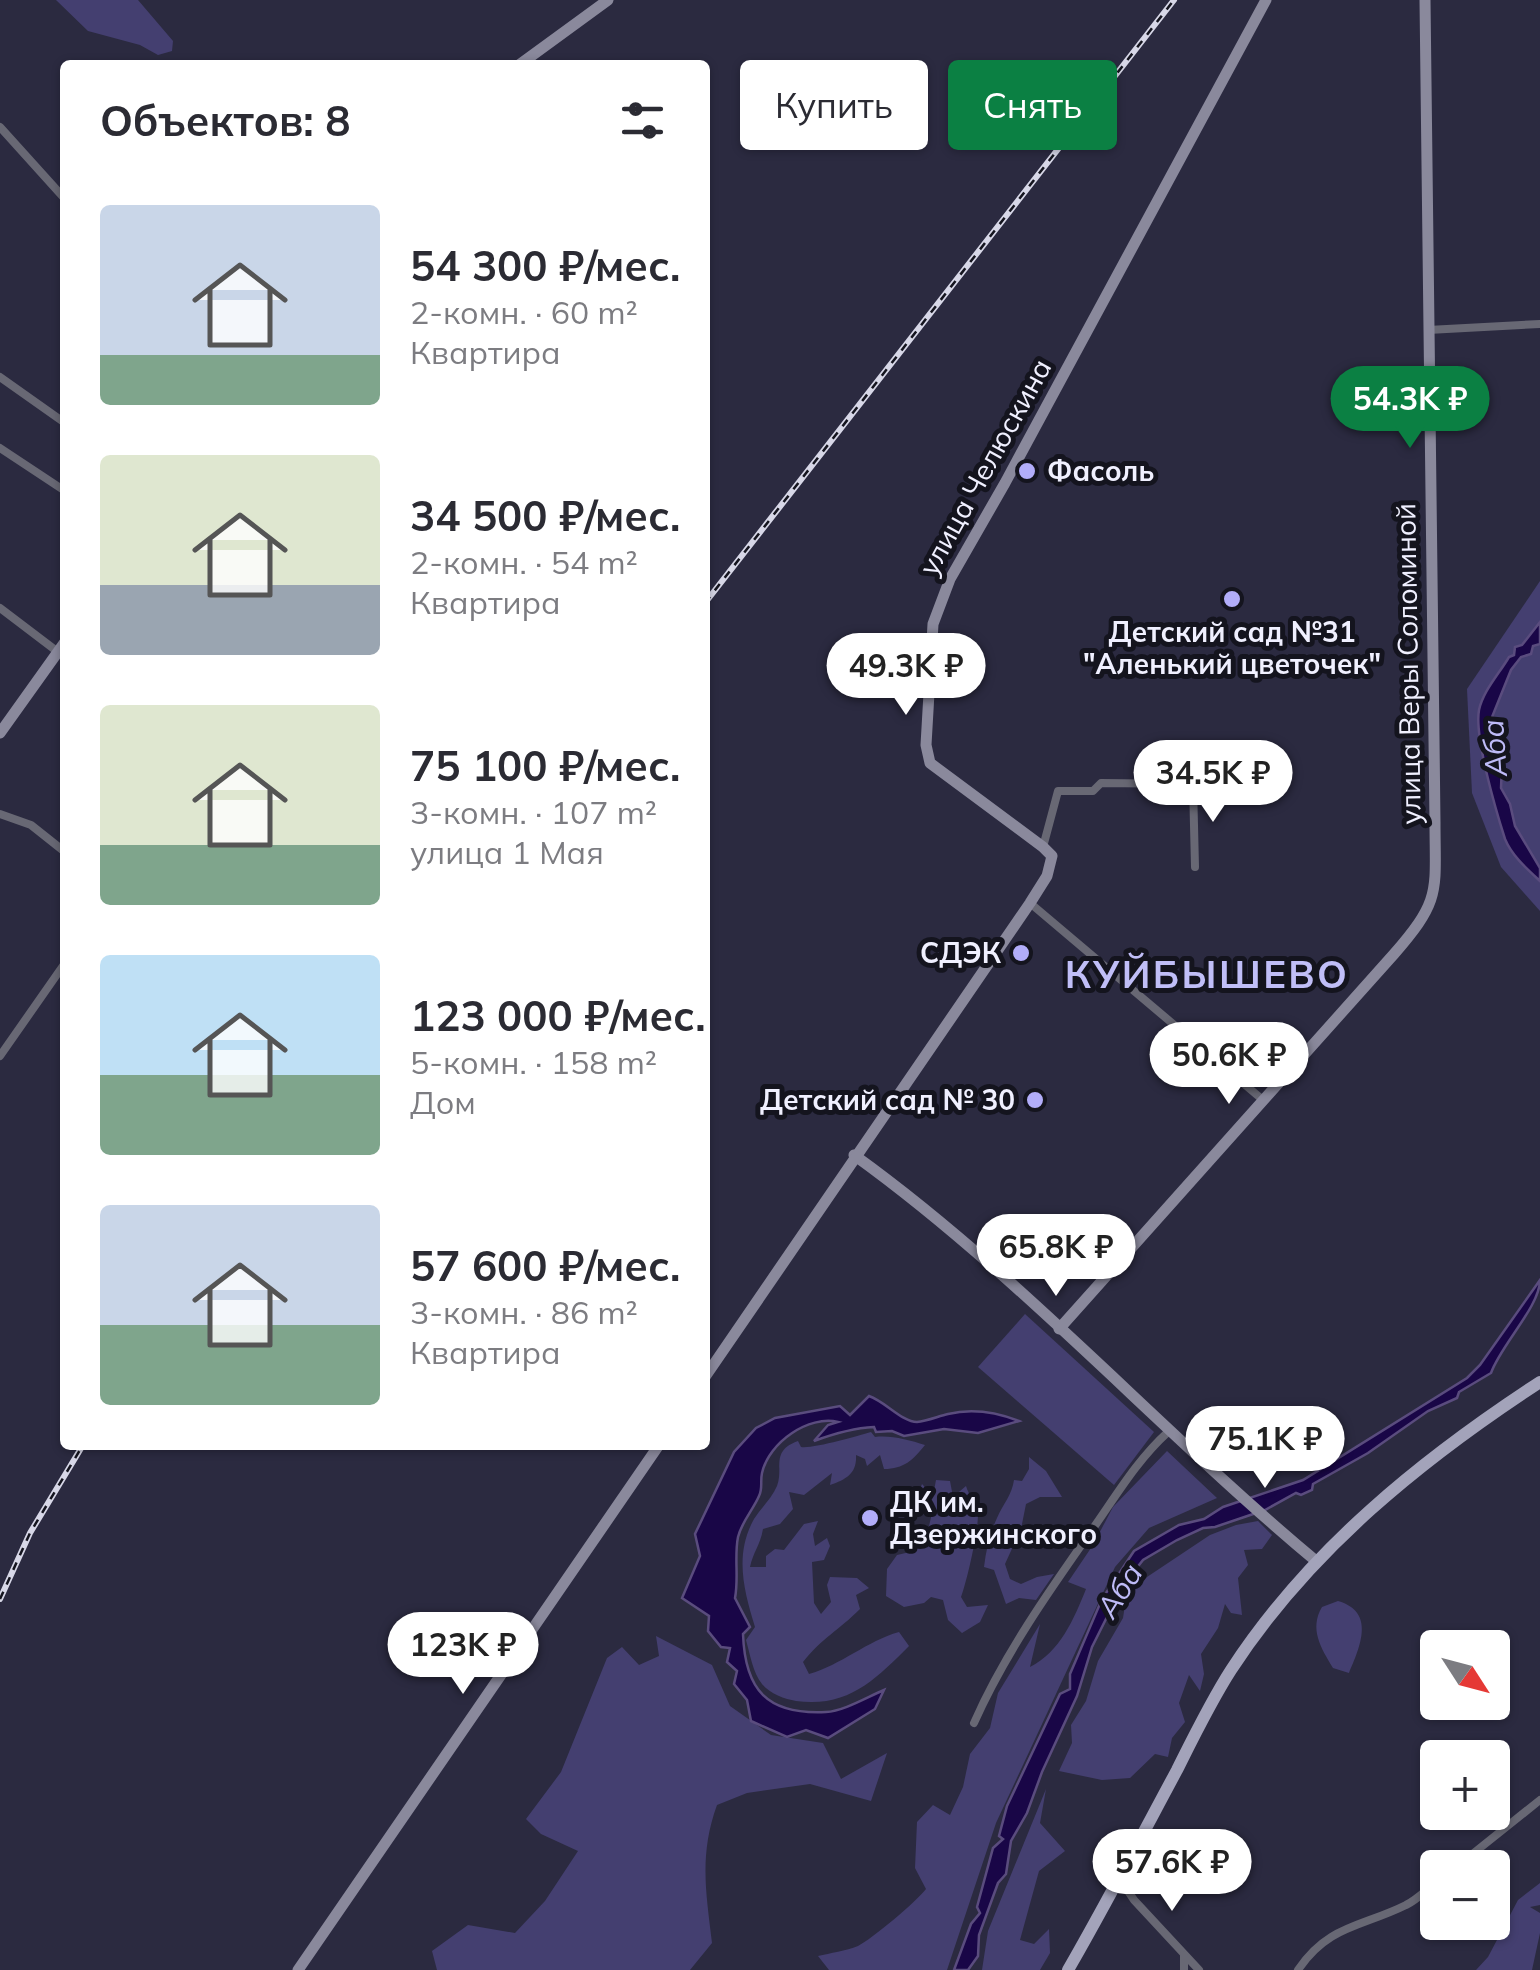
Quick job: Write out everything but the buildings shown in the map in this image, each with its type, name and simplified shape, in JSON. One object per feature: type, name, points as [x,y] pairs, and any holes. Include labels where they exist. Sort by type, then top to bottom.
[{"type":"main road","points":[[1068,1970],[1230,1672],[1316,1561],[1360,1518],[1476,1424],[1540,1382]]},
{"type":"street","points":[[526,60],[608,0]]},
{"type":"street","name":"улица Челюскина","points":[[1043,847],[930,764],[926,745],[933,624],[958,562],[1005,483],[1266,0]]},
{"type":"street","name":"улица Веры Соломиной","points":[[1263,1100],[1414,932],[1431,906],[1435,887],[1425,0]]},
{"type":"street","points":[[0,127],[60,193]]},
{"type":"street","points":[[1428,330],[1540,324]]},
{"type":"street","points":[[0,377],[60,419]]},
{"type":"street","points":[[0,448],[60,488]]},
{"type":"street","points":[[0,608],[60,647]]},
{"type":"street","points":[[0,733],[60,651]]},
{"type":"street","points":[[710,1370],[1030,903],[1052,863],[1052,856],[1043,847],[1058,791],[1093,791],[1101,783],[1193,784],[1194,867]]},
{"type":"street","points":[[0,814],[31,825],[60,848]]},
{"type":"street","points":[[1030,903],[1263,1100],[1059,1329]]},
{"type":"street","points":[[0,1056],[60,970]]},
{"type":"street","points":[[854,1155],[904,1192],[1224,1483],[1316,1561]]},
{"type":"street","points":[[974,1723],[990,1688],[1065,1569],[1141,1460],[1168,1432]]},
{"type":"street","points":[[298,1970],[656,1450]]},
{"type":"street","points":[[1477,1850],[1540,1800]]},
{"type":"street","points":[[1120,1879],[1134,1900],[1199,1970]]},
{"type":"street","points":[[1298,1970],[1311,1950],[1347,1927],[1408,1904],[1420,1895]]},
{"type":"street","points":[[1184,1955],[1184,1970]]},
{"type":"shaded area","points":[[56,0],[138,0],[173,41],[172,51],[158,55],[140,45],[88,31]]},
{"type":"shaded area","points":[[1540,581],[1540,911],[1501,867],[1472,793],[1467,689]]},
{"type":"shaded area","points":[[1025,1314],[1154,1432],[1114,1485],[978,1367]]},
{"type":"shaded area","points":[[871,1432],[875,1437],[894,1437],[925,1445],[908,1463],[891,1469],[884,1469],[880,1455],[867,1466],[865,1459],[856,1455],[853,1471],[841,1480],[830,1485],[832,1473],[804,1495],[789,1492],[793,1509],[780,1524],[763,1529],[750,1567],[766,1567],[766,1556],[775,1549],[784,1550],[804,1524],[818,1521],[813,1534],[815,1546],[827,1538],[830,1546],[824,1560],[812,1562],[814,1603],[821,1614],[831,1602],[827,1585],[830,1577],[857,1578],[869,1588],[856,1595],[860,1609],[803,1662],[809,1674],[899,1632],[909,1646],[872,1680],[846,1696],[814,1702],[787,1699],[762,1684],[746,1640],[755,1627],[743,1573],[748,1532],[777,1486],[781,1455],[789,1445],[798,1441],[801,1447],[815,1446]]},
{"type":"shaded area","points":[[1167,1451],[1217,1498],[1149,1528],[1115,1567],[996,1823],[947,1970],[829,1970],[818,1956],[865,1942],[926,1889],[915,1868],[917,1822],[933,1805],[950,1815],[963,1787],[970,1754],[990,1728],[998,1693],[1040,1624],[1030,1667],[1050,1653],[1065,1634],[1086,1589],[1068,1582],[1113,1507]]},
{"type":"shaded area","points":[[1029,1457],[1046,1471],[1062,1497],[1040,1497],[1026,1504],[1021,1529],[1005,1564],[1010,1579],[1021,1584],[1054,1574],[1036,1600],[1019,1598],[1006,1604],[994,1570],[984,1567],[995,1524],[1014,1480],[1022,1481],[1029,1469]]},
{"type":"shaded area","points":[[936,1480],[950,1481],[953,1497],[966,1486],[977,1508],[970,1566],[961,1597],[967,1607],[988,1605],[980,1622],[962,1633],[948,1620],[943,1600],[931,1597],[924,1603],[904,1607],[886,1596],[887,1569],[897,1555],[910,1552],[929,1526],[933,1509],[916,1499],[922,1484],[933,1496]]},
{"type":"shaded area","points":[[1258,1521],[1272,1535],[1262,1549],[1244,1550],[1248,1565],[1238,1578],[1242,1615],[1231,1613],[1225,1604],[1218,1628],[1201,1654],[1204,1674],[1200,1691],[1189,1675],[1179,1703],[1185,1722],[1172,1738],[1168,1757],[1155,1754],[1130,1778],[1102,1780],[1059,1771],[1072,1743],[1071,1725],[1086,1701],[1098,1661],[1123,1618],[1126,1599],[1147,1577],[1210,1535]]},
{"type":"shaded area","points":[[1338,1601],[1350,1606],[1361,1622],[1360,1642],[1349,1673],[1333,1668],[1317,1631],[1322,1607]]},
{"type":"shaded area","points":[[656,1636],[712,1665],[730,1706],[771,1735],[823,1743],[841,1779],[887,1753],[871,1801],[810,1784],[747,1793],[717,1805],[706,1857],[712,1943],[690,1970],[437,1970],[432,1951],[468,1925],[515,1933],[545,1901],[578,1851],[541,1834],[526,1819],[561,1772],[607,1658],[622,1647],[639,1665],[659,1656]]},
{"type":"shaded area","points":[[1046,1789],[1040,1823],[1065,1851],[1039,1871],[1020,1940],[1034,1944],[1049,1929],[1050,1953],[1040,1970],[982,1970],[988,1931]]},
{"type":"shaded area","points":[[1540,1883],[1540,1905],[1530,1907],[1540,1913],[1532,1970],[1476,1970],[1497,1940],[1510,1940],[1510,1915],[1518,1900]]},
{"type":"water","name":"Аба","points":[[1540,622],[1540,644],[1533,646],[1531,654],[1521,657],[1511,670],[1492,717],[1502,764],[1501,788],[1515,826],[1540,868],[1540,881],[1516,857],[1505,839],[1487,775],[1478,722],[1488,689],[1514,655],[1515,647],[1522,645]]},
{"type":"water","name":"Аба","points":[[1540,1280],[1534,1302],[1491,1373],[1459,1392],[1457,1398],[1428,1411],[1368,1453],[1313,1484],[1312,1490],[1296,1493],[1265,1510],[1203,1528],[1143,1560],[1122,1587],[1092,1647],[1077,1696],[1011,1841],[1006,1874],[998,1883],[979,1935],[978,1956],[968,1970],[954,1970],[971,1924],[980,1913],[977,1907],[993,1848],[1003,1839],[999,1836],[1007,1806],[1060,1694],[1070,1689],[1070,1674],[1102,1599],[1134,1551],[1179,1525],[1303,1480],[1467,1378]]},
{"type":"water","points":[[869,1396],[911,1421],[975,1411],[1019,1421],[978,1433],[944,1429],[904,1436],[892,1431],[876,1432],[874,1427],[814,1441],[828,1425],[838,1422],[827,1421],[792,1433],[773,1451],[737,1545],[735,1598],[750,1627],[743,1634],[755,1684],[774,1703],[806,1712],[840,1709],[884,1690],[875,1709],[828,1738],[806,1730],[787,1737],[751,1721],[747,1700],[734,1684],[737,1671],[727,1662],[730,1648],[721,1647],[708,1631],[709,1616],[682,1598],[700,1556],[695,1534],[734,1452],[756,1428],[775,1418],[840,1406],[850,1415]]},
{"type":"railway","points":[[710,597],[1174,0]]},
{"type":"railway","points":[[0,1599],[30,1533],[80,1450]]},
{"type":"place","name":"Фасоль","points":[[1027,471]]},
{"type":"place","name":"Детский сад №31 \"Аленький цветочек\"","points":[[1232,599]]},
{"type":"place","name":"СДЭК","points":[[1021,953]]},
{"type":"place","name":"Детский сад № 30","points":[[1035,1100]]},
{"type":"place","name":"ДК им. Дзержинского","points":[[870,1518]]},
{"type":"district","name":"КУЙБЫШЕВО","points":[[1207,975]]}]
